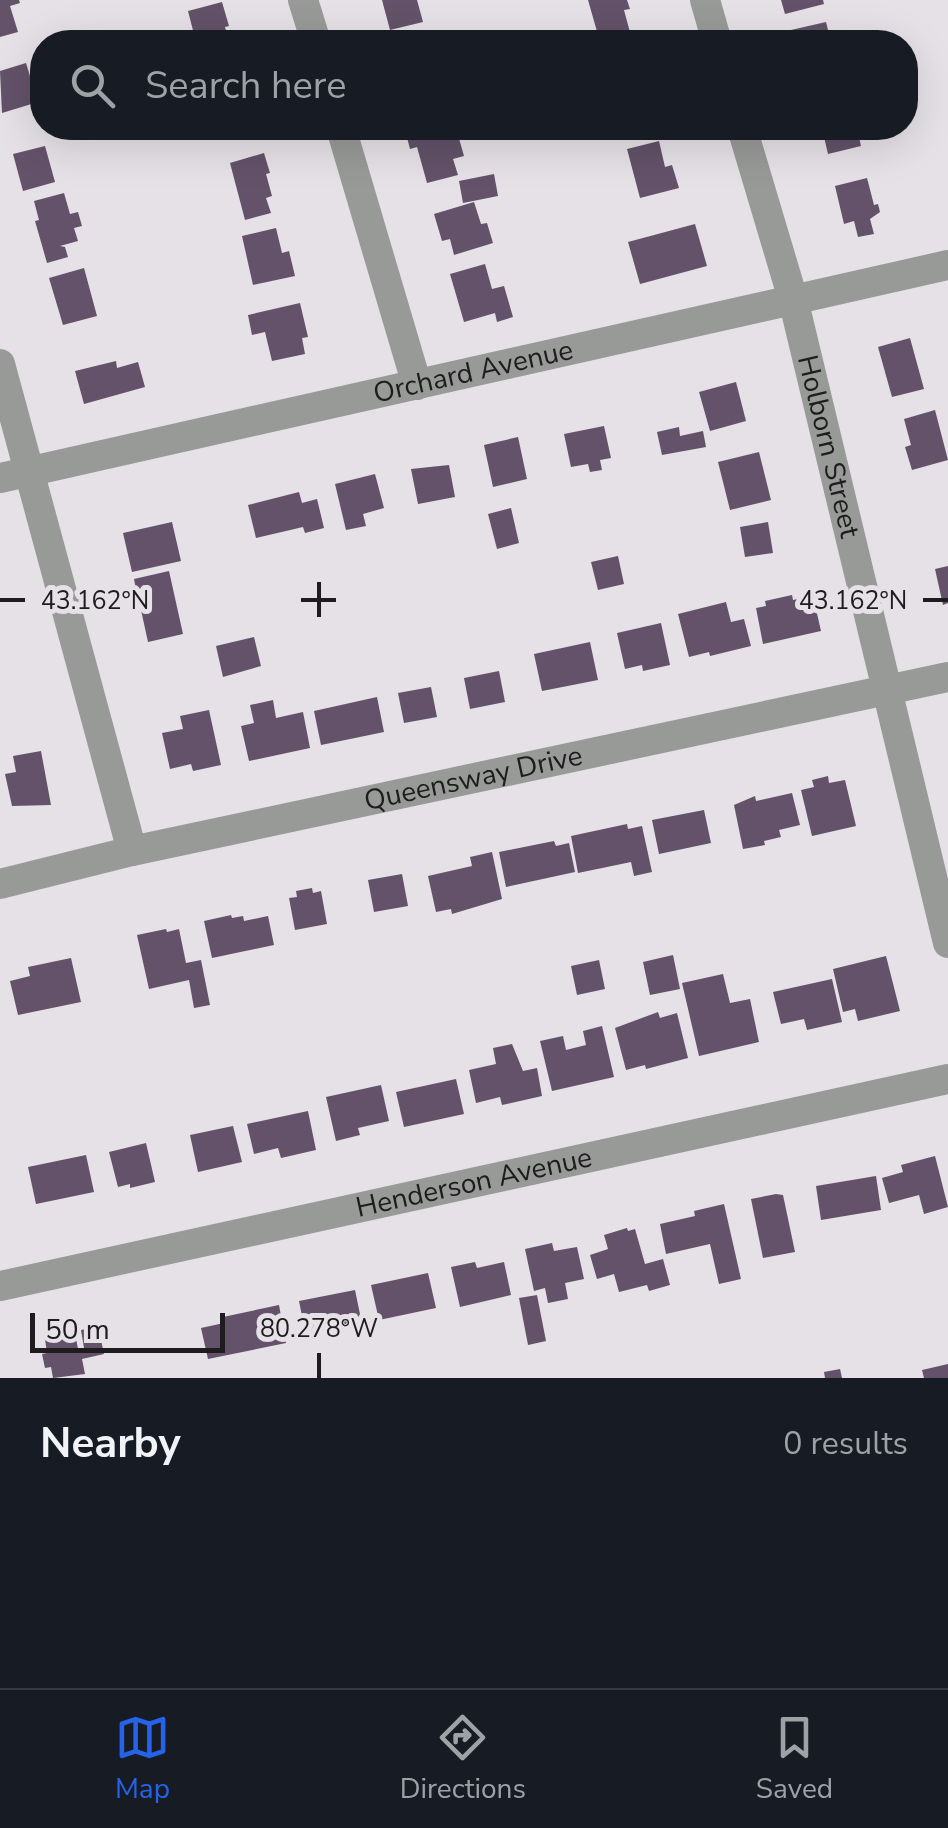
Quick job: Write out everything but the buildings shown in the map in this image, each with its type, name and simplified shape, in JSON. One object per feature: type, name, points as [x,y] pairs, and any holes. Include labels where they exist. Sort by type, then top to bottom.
[{"type":"street","points":[[303,0],[312,30]]},
{"type":"street","points":[[705,0],[714,30]]},
{"type":"street","points":[[345,140],[417,385]]},
{"type":"street","name":"Holborn Street","points":[[746,140],[793,299],[948,943]]},
{"type":"street","name":"Orchard Avenue","points":[[0,478],[948,265]]},
{"type":"street","points":[[0,364],[132,851]]},
{"type":"street","name":"Queensway Drive","points":[[0,884],[132,851],[948,677]]},
{"type":"street","name":"Henderson Avenue","points":[[0,1286],[948,1079]]}]
